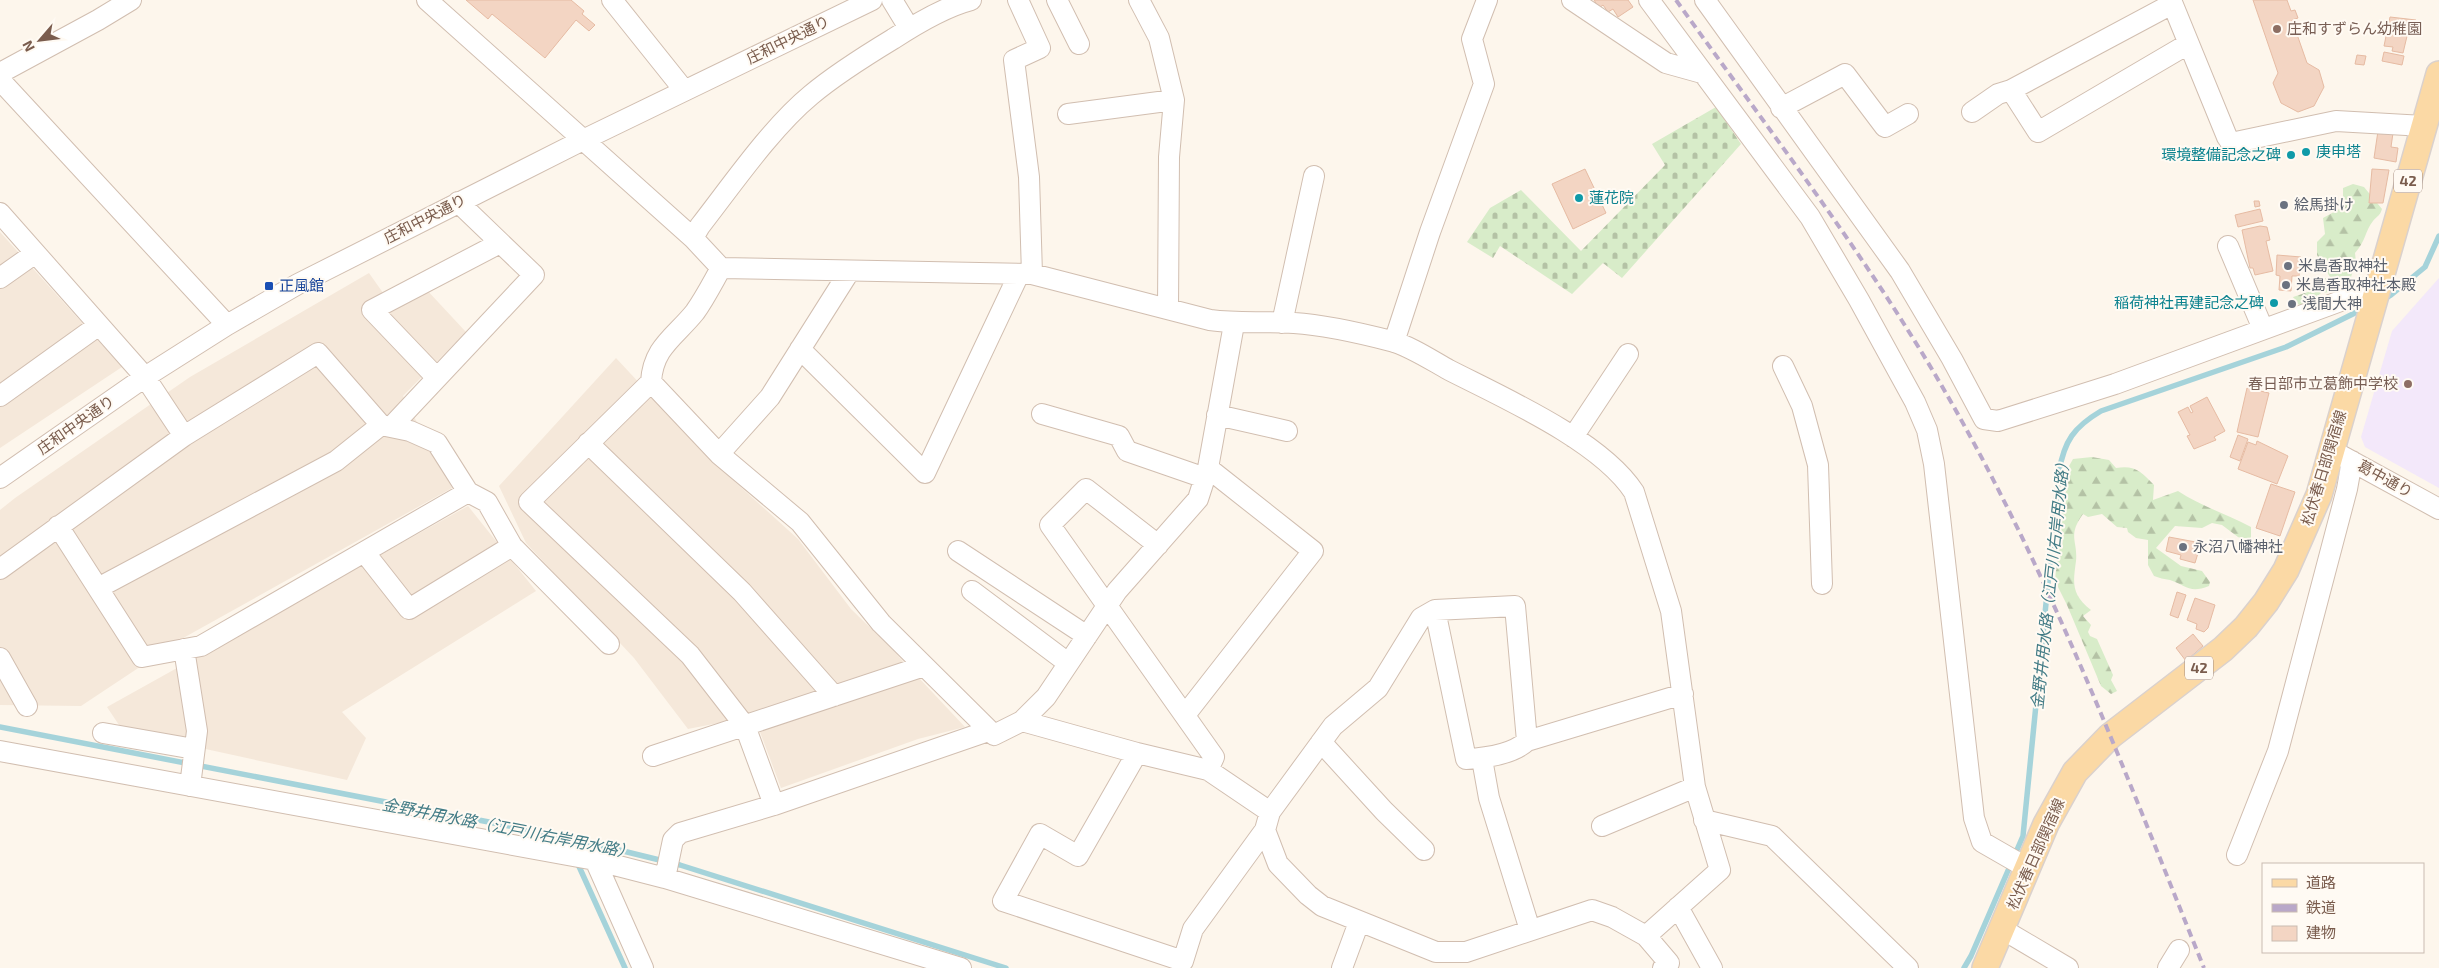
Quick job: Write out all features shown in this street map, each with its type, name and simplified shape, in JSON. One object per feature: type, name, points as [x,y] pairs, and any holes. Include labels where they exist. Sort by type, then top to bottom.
[{"type":"main road","name":"松伏春日部関宿線","points":[[1985,968],[2059,798],[2075,772],[2110,736],[2223,649],[2246,627],[2266,602],[2286,570],[2305,531],[2319,495],[2342,456],[2363,337],[2439,74]]},
{"type":"street","points":[[0,73],[131,0]]},
{"type":"street","points":[[427,0],[693,238],[721,268],[1025,274],[1234,324],[1282,323],[1331,329],[1394,342],[1504,398],[1572,437],[1606,460],[1625,478],[1634,492],[1671,611],[1684,694],[1695,788],[1720,870],[1646,936]]},
{"type":"street","points":[[612,0],[684,90]]},
{"type":"street","name":"庄和中央通り","points":[[0,478],[145,377],[298,284],[684,90],[872,0]]},
{"type":"street","points":[[892,0],[909,28]]},
{"type":"street","points":[[693,238],[700,226],[772,136],[810,96],[853,63],[909,28],[960,3],[971,0]]},
{"type":"street","points":[[800,348],[925,473],[1025,274],[1029,177],[1014,60],[1040,48],[1018,0]]},
{"type":"street","points":[[1057,0],[1080,44]]},
{"type":"street","points":[[1139,0],[1159,38],[1174,100],[1170,157],[1168,309]]},
{"type":"street","points":[[1394,342],[1430,232],[1484,84],[1472,39],[1487,0]]},
{"type":"street","points":[[1649,0],[1810,217],[1915,402],[1926,430],[1934,464],[1974,818],[1982,842],[2029,869]]},
{"type":"street","points":[[1705,0],[1900,271],[1952,359],[1984,419],[1998,421],[2115,384],[2376,288]]},
{"type":"street","points":[[1577,1],[1666,63],[1702,73]]},
{"type":"street","points":[[1972,112],[1998,94],[2011,90],[2171,2],[2227,137],[2232,143],[2336,121],[2424,126]]},
{"type":"street","points":[[2011,90],[2038,132],[2188,44]]},
{"type":"street","points":[[1781,108],[1845,74],[1885,128],[1908,114]]},
{"type":"street","points":[[0,80],[228,325]]},
{"type":"street","points":[[1068,114],[1174,100]]},
{"type":"street","points":[[1282,323],[1314,176]]},
{"type":"street","points":[[98,588],[336,461],[386,426],[437,378],[534,275],[458,202]]},
{"type":"street","points":[[0,213],[34,254],[145,377],[184,436]]},
{"type":"street","points":[[437,378],[372,310],[500,242]]},
{"type":"street","points":[[2228,246],[2263,329]]},
{"type":"street","points":[[0,278],[34,254]]},
{"type":"street","points":[[721,268],[695,312],[656,357],[651,368],[651,382],[719,454],[800,522],[881,623],[994,735],[1022,722],[1046,696],[1108,604],[1198,499],[1206,473],[1218,415],[1234,324]]},
{"type":"street","points":[[719,454],[770,397],[849,272]]},
{"type":"street","points":[[0,396],[100,325]]},
{"type":"street","points":[[0,569],[184,436],[318,354],[386,426],[410,431],[436,443],[468,492],[487,502],[512,546],[609,644]]},
{"type":"street","points":[[1572,437],[1628,354]]},
{"type":"street","points":[[1783,366],[1802,406],[1818,465],[1822,584]]},
{"type":"street","points":[[651,382],[529,502],[690,656],[745,726],[774,804]]},
{"type":"street","points":[[1042,414],[1120,436],[1127,451],[1206,473],[1313,551],[1185,715]]},
{"type":"street","points":[[1218,415],[1287,431]]},
{"type":"street","points":[[588,444],[742,592],[834,696]]},
{"type":"street","points":[[2237,855],[2278,751],[2348,489],[2342,456]]},
{"type":"street","name":"葛中通り","points":[[2342,456],[2439,509]]},
{"type":"street","points":[[1158,545],[1086,490],[1050,525],[1108,604],[1214,757],[1208,770]]},
{"type":"street","points":[[58,526],[142,657],[201,646],[468,492]]},
{"type":"street","points":[[364,553],[409,608],[512,546]]},
{"type":"street","points":[[958,551],[1086,636]]},
{"type":"street","points":[[972,591],[1068,663]]},
{"type":"street","points":[[1137,754],[1078,856],[1040,834],[1003,901],[1183,961],[1193,929],[1321,742],[1333,726],[1378,688],[1421,618],[1435,610],[1515,606],[1526,741]]},
{"type":"street","points":[[1435,610],[1466,759],[1482,759],[1520,747],[1526,741],[1684,694]]},
{"type":"street","points":[[184,649],[197,731],[190,786]]},
{"type":"street","points":[[0,658],[27,706]]},
{"type":"street","points":[[653,756],[924,666]]},
{"type":"street","points":[[1022,722],[1137,754],[1208,770],[1268,821],[1278,864],[1308,895],[1322,906],[1436,952],[1464,960],[1530,930],[1592,910],[1612,917],[1646,936],[1669,962],[1663,968]]},
{"type":"street","points":[[665,878],[672,840],[680,833],[774,804],[988,731]]},
{"type":"street","points":[[103,733],[194,749]]},
{"type":"street","points":[[1321,742],[1384,812],[1424,850]]},
{"type":"street","points":[[0,751],[595,860],[665,878],[962,968]]},
{"type":"street","points":[[1482,759],[1490,798],[1530,930]]},
{"type":"street","points":[[1602,826],[1695,788]]},
{"type":"street","points":[[1704,820],[1772,836],[1908,968]]},
{"type":"street","points":[[595,860],[643,968]]},
{"type":"street","points":[[1678,907],[1712,968]]},
{"type":"street","points":[[1342,968],[1359,922]]},
{"type":"street","points":[[2002,929],[2068,968]]},
{"type":"street","points":[[2168,968],[2179,950]]},
{"type":"shaded area","points":[[0,232],[122,367],[0,448]]},
{"type":"shaded area","points":[[369,273],[393,307],[425,288],[466,332],[403,396],[452,488],[185,637],[81,706],[0,705],[0,510],[190,377]]},
{"type":"shaded area","name":"春日部市立葛飾中学校","points":[[2439,278],[2439,488],[2365,447],[2361,437],[2392,331]]},
{"type":"shaded area","points":[[616,358],[711,460],[798,539],[851,609],[888,645],[965,727],[918,739],[781,788],[754,716],[688,729],[634,658],[526,543],[499,486]]},
{"type":"shaded area","points":[[468,506],[536,591],[342,712],[366,738],[347,780],[123,731],[107,707]]},
{"type":"green space","points":[[1716,107],[1741,144],[1622,278],[1603,263],[1572,294],[1500,246],[1493,258],[1467,242],[1490,208],[1521,190],[1581,251],[1665,165],[1652,144]]},
{"type":"green space","points":[[2353,184],[2364,187],[2382,209],[2370,225],[2355,253],[2356,262],[2349,283],[2337,291],[2321,293],[2306,306],[2297,304],[2293,297],[2308,292],[2322,279],[2330,277],[2317,255],[2317,242],[2325,234],[2323,218],[2343,207],[2343,188]]},
{"type":"green space","points":[[2092,457],[2109,460],[2116,468],[2129,468],[2142,473],[2154,485],[2153,500],[2178,491],[2251,527],[2251,543],[2238,537],[2222,525],[2212,523],[2202,528],[2175,526],[2156,548],[2181,566],[2202,571],[2210,582],[2209,586],[2192,589],[2154,576],[2148,565],[2148,540],[2136,538],[2128,532],[2127,528],[2117,527],[2102,514],[2088,517],[2083,514],[2074,533],[2076,561],[2074,582],[2080,599],[2091,610],[2083,616],[2091,625],[2088,632],[2090,636],[2097,639],[2113,675],[2111,680],[2117,691],[2111,694],[2101,686],[2055,581],[2059,535],[2057,524],[2066,490],[2064,475],[2073,459]]},
{"type":"building","points":[[466,0],[571,0],[584,11],[582,14],[595,25],[589,31],[576,20],[545,58],[492,14],[488,19]]},
{"type":"building","points":[[1594,0],[1628,0],[1633,7],[1618,17],[1613,9],[1608,12],[1603,5],[1599,8]]},
{"type":"building","points":[[2253,0],[2287,0],[2291,11],[2295,10],[2298,18],[2292,20],[2307,63],[2319,70],[2324,87],[2314,106],[2298,112],[2281,103],[2273,83],[2278,73]]},
{"type":"building","points":[[2390,17],[2416,20],[2413,33],[2408,32],[2403,53],[2392,51],[2393,47],[2384,46]]},
{"type":"building","points":[[2384,52],[2404,56],[2402,65],[2382,61]]},
{"type":"building","points":[[2357,55],[2366,56],[2364,65],[2355,64]]},
{"type":"building","points":[[2378,131],[2393,133],[2391,147],[2398,148],[2396,162],[2374,158]]},
{"type":"building","name":"蓮花院","points":[[1585,169],[1606,213],[1573,229],[1552,184]]},
{"type":"building","points":[[2372,169],[2389,170],[2383,203],[2369,203]]},
{"type":"building","points":[[2254,201],[2259,201],[2260,206],[2255,207]]},
{"type":"building","points":[[2260,209],[2263,221],[2238,227],[2235,215]]},
{"type":"building","points":[[2260,226],[2267,227],[2270,240],[2266,241],[2273,271],[2255,275],[2253,268],[2250,268],[2242,230]]},
{"type":"building","name":"米島香取神社","points":[[2277,255],[2301,257],[2299,276],[2292,276],[2291,291],[2279,290],[2280,276],[2276,275]]},
{"type":"building","points":[[2247,388],[2269,393],[2258,437],[2237,432]]},
{"type":"building","points":[[2207,397],[2225,431],[2214,437],[2216,440],[2194,449],[2187,436],[2190,435],[2178,412],[2188,407],[2191,413],[2193,412],[2190,406]]},
{"type":"building","points":[[2238,435],[2248,439],[2240,461],[2230,457]]},
{"type":"building","points":[[2257,441],[2288,456],[2277,484],[2238,469],[2248,442],[2256,445]]},
{"type":"building","points":[[2271,484],[2295,492],[2280,536],[2256,528]]},
{"type":"building","name":"永沼八幡神社","points":[[2169,537],[2201,543],[2195,563],[2180,559],[2181,555],[2166,551]]},
{"type":"building","points":[[2177,592],[2186,595],[2178,618],[2170,615]]},
{"type":"building","points":[[2195,598],[2215,605],[2208,628],[2204,632],[2196,629],[2197,624],[2187,620]]},
{"type":"building","points":[[2193,634],[2203,646],[2186,661],[2176,648]]},
{"type":"waterway","name":"金野井用水路（江戸川右岸用水路）","points":[[2383,300],[2425,267],[2439,236]]},
{"type":"waterway","name":"金野井用水路（江戸川右岸用水路）","points":[[1964,968],[2023,836],[2059,472],[2067,443],[2077,429],[2101,411],[2286,347],[2365,308]]},
{"type":"waterway","name":"金野井用水路（江戸川右岸用水路）","points":[[0,727],[566,837],[680,865],[1006,968]]},
{"type":"waterway","points":[[577,862],[625,968]]},
{"type":"railway","points":[[1676,0],[1873,276],[1933,371],[1973,442],[2011,515],[2080,664],[2204,968]]},
{"type":"place","name":"庄和すずらん幼稚園","points":[[2277,29]]},
{"type":"place","name":"庚申塔","points":[[2306,152]]},
{"type":"place","name":"環境整備記念之碑","points":[[2291,155]]},
{"type":"place","name":"蓮花院","points":[[1579,198]]},
{"type":"place","name":"絵馬掛け","points":[[2284,205]]},
{"type":"place","name":"米島香取神社","points":[[2288,266]]},
{"type":"place","name":"米島香取神社本殿","points":[[2286,285]]},
{"type":"place","name":"正風館","points":[[269,286]]},
{"type":"place","name":"稲荷神社再建記念之碑","points":[[2274,303]]},
{"type":"place","name":"浅間大神","points":[[2292,304]]},
{"type":"place","name":"春日部市立葛飾中学校","points":[[2408,384]]},
{"type":"place","name":"永沼八幡神社","points":[[2183,547]]}]
